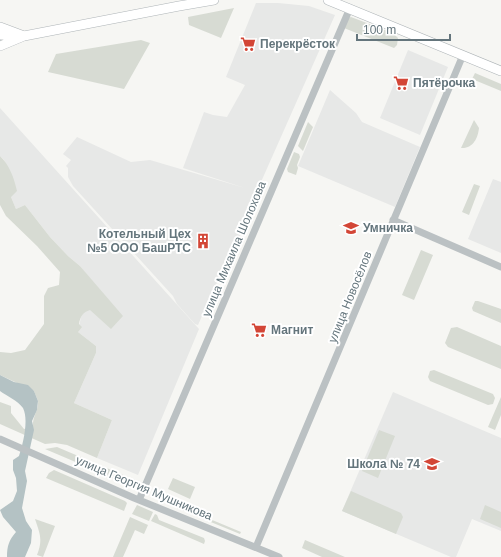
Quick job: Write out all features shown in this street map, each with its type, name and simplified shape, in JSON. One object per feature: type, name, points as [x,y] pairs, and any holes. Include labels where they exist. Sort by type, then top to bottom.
[{"type":"main road","points":[[0,46],[24,36],[214,0]]},
{"type":"main road","points":[[328,0],[501,71]]},
{"type":"main road","points":[[0,27],[24,36]]},
{"type":"main road","points":[[0,35],[24,36]]},
{"type":"street","name":"улица Михаила Шолохова","points":[[139,500],[350,8]]},
{"type":"street","name":"улица Новосёлов","points":[[256,548],[463,55]]},
{"type":"street","points":[[393,220],[501,267]]},
{"type":"street","name":"улица Георгия Мушникова","points":[[0,439],[139,500],[279,557]]},
{"type":"shaded area","points":[[256,3],[278,3],[309,6],[335,15],[257,191],[254,191],[259,194],[198,325],[195,324],[177,304],[173,296],[73,186],[68,177],[68,168],[66,166],[71,160],[63,154],[77,137],[131,162],[150,160],[245,188],[183,168],[204,112],[227,117],[245,85],[226,77]]},
{"type":"shaded area","points":[[234,8],[221,38],[189,25],[188,17]]},
{"type":"shaded area","points":[[351,17],[393,33],[398,38],[397,45],[394,48],[344,28],[348,18]]},
{"type":"shaded area","points":[[141,40],[150,43],[124,89],[48,72],[56,54]]},
{"type":"shaded area","points":[[408,50],[448,67],[420,135],[380,118]]},
{"type":"shaded area","points":[[475,73],[501,84],[501,91],[472,79]]},
{"type":"shaded area","points":[[330,90],[356,113],[362,122],[420,147],[395,207],[298,166]]},
{"type":"shaded area","points":[[0,108],[199,329],[138,475],[97,458],[112,420],[74,403],[96,353],[96,346],[78,332],[81,317],[86,310],[90,310],[105,297],[80,266],[50,237],[25,205],[16,209],[11,197],[4,160],[0,156]]},
{"type":"shaded area","points":[[474,120],[479,128],[476,139],[469,147],[461,148]]},
{"type":"shaded area","points":[[308,122],[313,127],[303,151],[298,146]]},
{"type":"shaded area","points":[[294,152],[299,154],[300,157],[296,175],[288,172],[287,169]]},
{"type":"shaded area","points":[[0,156],[9,168],[14,181],[17,191],[11,197],[16,209],[25,205],[50,237],[80,266],[123,316],[111,329],[90,310],[82,315],[79,324],[82,327],[78,332],[96,346],[96,353],[74,403],[112,420],[97,458],[67,445],[55,443],[45,444],[0,424],[0,402],[11,406],[11,413],[24,429],[33,427],[38,407],[38,401],[34,391],[0,375],[0,352],[11,353],[25,350],[44,324],[44,296],[48,288],[59,285],[60,272],[37,246],[6,216],[0,205]]},
{"type":"shaded area","points":[[493,179],[501,182],[501,253],[468,239]]},
{"type":"shaded area","points":[[474,184],[480,186],[469,215],[462,212]]},
{"type":"shaded area","points":[[421,250],[433,255],[414,300],[402,295]]},
{"type":"shaded area","points":[[475,301],[501,309],[501,323],[473,311],[472,308]]},
{"type":"shaded area","points":[[457,327],[501,346],[501,369],[448,347],[445,343],[451,328]]},
{"type":"shaded area","points":[[434,370],[493,394],[495,398],[493,404],[488,405],[430,381],[428,377],[430,371]]},
{"type":"shaded area","points":[[0,375],[14,382],[28,385],[34,391],[38,401],[37,410],[32,421],[34,430],[25,471],[27,481],[22,508],[26,521],[32,530],[31,543],[25,557],[7,557],[9,543],[16,532],[3,517],[0,510],[13,501],[17,491],[16,478],[13,470],[13,460],[19,456],[22,445],[25,432],[25,413],[23,408],[18,403],[0,391]]},
{"type":"shaded area","name":"Школа № 74","points":[[393,392],[501,438],[501,531],[472,519],[456,557],[451,557],[342,511]]},
{"type":"shaded area","points":[[501,397],[501,415],[495,430],[488,427]]},
{"type":"shaded area","points":[[379,430],[395,436],[378,478],[362,471]]},
{"type":"shaded area","points":[[57,447],[142,483],[140,488],[45,449]]},
{"type":"shaded area","points":[[54,470],[125,501],[127,503],[124,511],[46,478],[49,473]]},
{"type":"shaded area","points":[[173,478],[195,487],[190,499],[168,489]]},
{"type":"shaded area","points":[[351,491],[401,513],[403,517],[396,534],[342,511]]},
{"type":"shaded area","points":[[169,502],[241,532],[240,534],[167,504]]},
{"type":"shaded area","points":[[137,505],[153,512],[149,521],[132,514]]},
{"type":"shaded area","points":[[485,505],[501,512],[501,528],[480,519]]},
{"type":"shaded area","points":[[155,514],[159,520],[204,538],[204,544],[151,521]]},
{"type":"shaded area","points":[[130,517],[148,525],[144,534],[135,530],[123,557],[113,557]]},
{"type":"shaded area","points":[[35,519],[55,526],[43,557],[37,555],[40,545],[40,537]]},
{"type":"shaded area","points":[[305,540],[345,557],[322,557],[302,548]]},
{"type":"place","name":"Перекрёсток","points":[[248,44]]},
{"type":"place","name":"Пятёрочка","points":[[401,83]]},
{"type":"place","name":"Умничка","points":[[351,228]]},
{"type":"place","name":"Котельный Цех №5 ООО БашРТС","points":[[203,241]]},
{"type":"place","name":"Магнит","points":[[259,330]]},
{"type":"place","name":"Школа № 74","points":[[432,464]]}]
